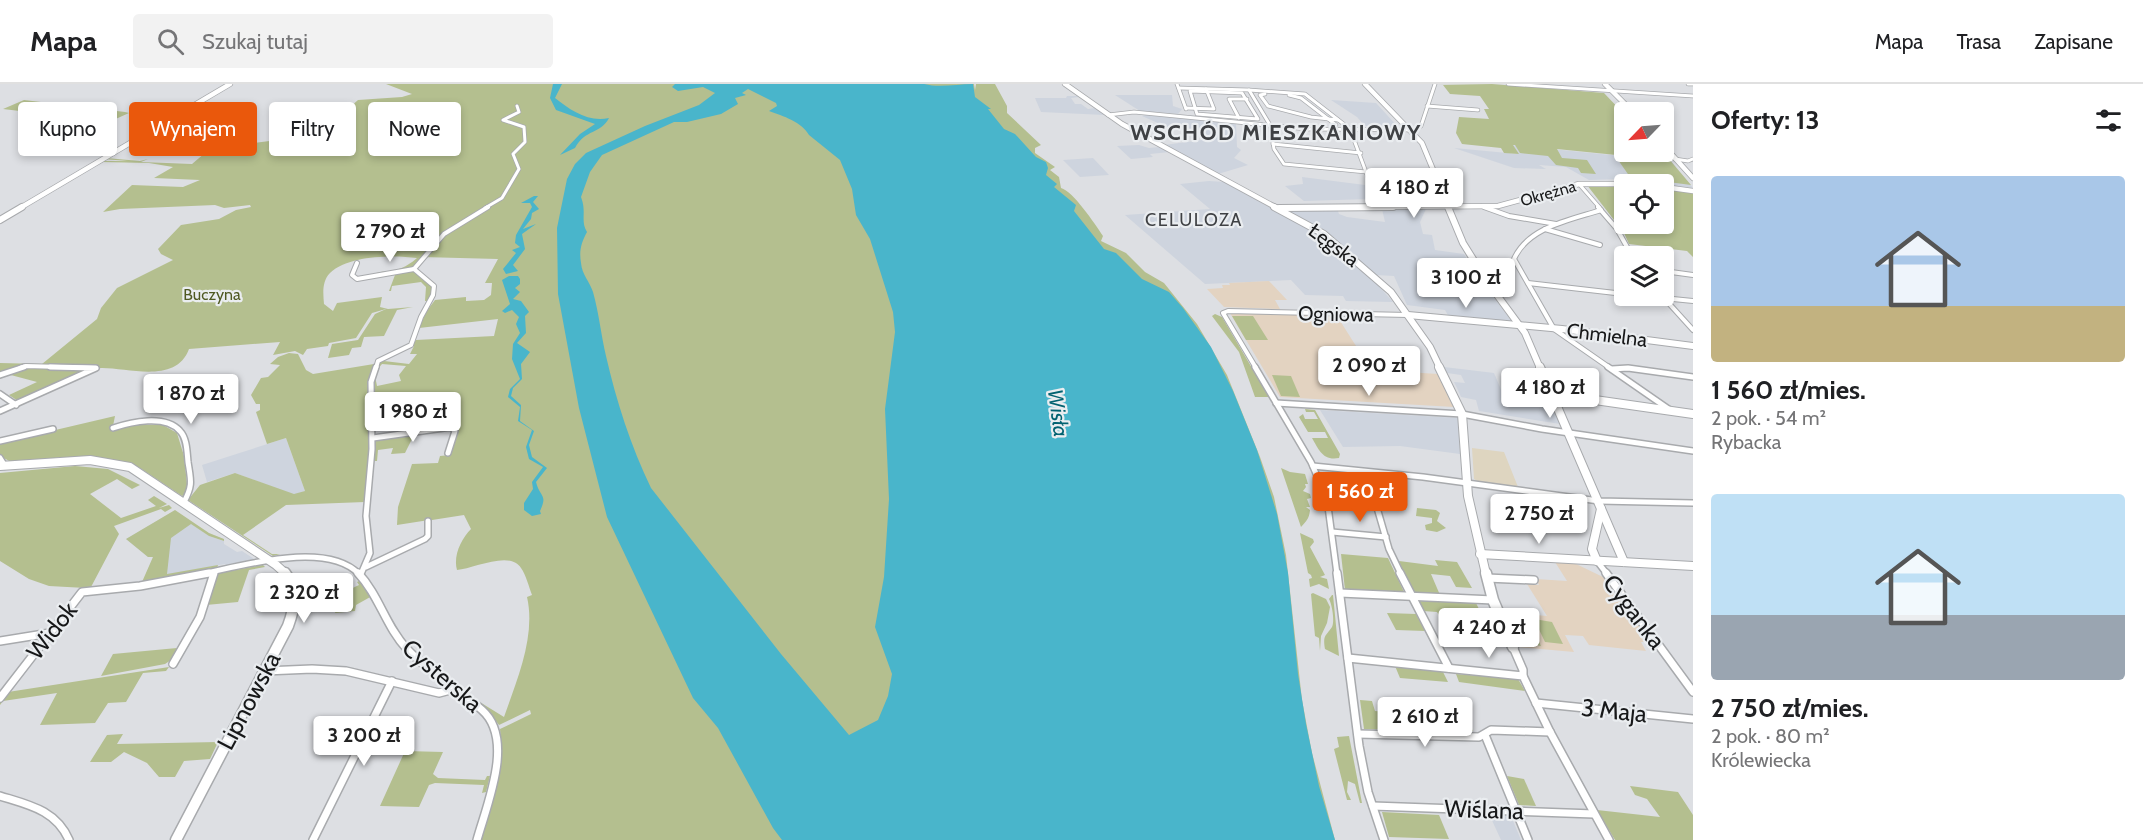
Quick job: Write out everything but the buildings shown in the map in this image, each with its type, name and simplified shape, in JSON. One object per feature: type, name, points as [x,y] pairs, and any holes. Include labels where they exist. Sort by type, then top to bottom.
[{"type":"street","points":[[0,220],[230,84]]},
{"type":"street","name":"Łęgska","points":[[1065,84],[1130,128],[1329,237],[1388,288],[1408,315],[1432,351],[1462,414],[1469,507],[1493,600],[1524,670],[1523,676],[1550,732],[1609,840]]},
{"type":"street","points":[[1365,84],[1425,148],[1460,236],[1475,263],[1529,340],[1624,562]]},
{"type":"street","points":[[1379,207],[1350,129],[1303,93],[1249,90],[1190,92],[1195,113],[1199,115],[1316,129],[1350,129],[1410,131],[1420,127],[1435,84]]},
{"type":"street","points":[[1508,84],[1615,93],[1693,96]]},
{"type":"street","points":[[1605,84],[1624,102]]},
{"type":"street","points":[[1688,84],[1693,84]]},
{"type":"street","points":[[1108,115],[1130,112],[1187,117],[1239,120],[1258,119],[1241,93],[1178,86],[1187,117]]},
{"type":"street","points":[[1186,108],[1214,109],[1206,90]]},
{"type":"street","points":[[1249,90],[1270,125],[1275,152],[1287,165],[1366,172]]},
{"type":"street","points":[[1266,105],[1260,94],[1271,92],[1301,97],[1336,125]]},
{"type":"street","points":[[1678,96],[1693,102]]},
{"type":"street","points":[[1239,120],[1229,99],[1255,99]]},
{"type":"street","points":[[1258,105],[1338,120]]},
{"type":"street","points":[[414,269],[415,265],[444,234],[490,207],[506,194],[519,169],[513,154],[525,142],[525,130],[524,127],[502,120],[519,112],[517,106]]},
{"type":"street","points":[[1427,106],[1478,110]]},
{"type":"street","points":[[1273,144],[1360,153]]},
{"type":"street","points":[[1675,159],[1688,161]]},
{"type":"street","points":[[1675,159],[1693,178]]},
{"type":"street","points":[[1681,165],[1693,159]]},
{"type":"street","points":[[1579,184],[1617,229],[1626,246]]},
{"type":"street","name":"Okrężna","points":[[1277,208],[1481,207],[1518,202],[1579,184],[1614,184]]},
{"type":"street","points":[[1674,189],[1693,191]]},
{"type":"street","points":[[1481,207],[1509,216],[1557,224]]},
{"type":"street","points":[[1601,210],[1545,229],[1530,238],[1514,257],[1554,329],[1671,411]]},
{"type":"street","points":[[1545,229],[1600,245]]},
{"type":"street","points":[[82,592],[119,589],[270,561],[329,559],[350,566],[361,575],[370,553],[366,516],[373,438],[370,388],[377,363],[411,345],[420,319],[436,293],[432,280],[414,269],[357,279],[352,275],[357,263]]},
{"type":"street","points":[[1674,273],[1693,275]]},
{"type":"street","points":[[1528,283],[1614,293]]},
{"type":"street","points":[[1674,298],[1693,301]]},
{"type":"street","points":[[1671,306],[1693,330]]},
{"type":"street","name":"Ogniowa","points":[[1276,403],[1224,312],[1408,315],[1521,327]]},
{"type":"street","name":"Chmielna","points":[[1521,327],[1693,346]]},
{"type":"street","points":[[0,375],[27,366],[96,368],[0,411]]},
{"type":"street","points":[[1612,369],[1628,368],[1693,376]]},
{"type":"street","points":[[0,394],[16,405]]},
{"type":"street","points":[[1553,394],[1693,414]]},
{"type":"street","points":[[1276,403],[1462,414],[1569,433],[1693,451]]},
{"type":"street","points":[[1276,403],[1313,466],[1328,499],[1363,767],[1384,840]]},
{"type":"street","points":[[112,428],[133,422],[150,421],[179,429],[184,437],[192,484],[192,491],[184,502]]},
{"type":"street","points":[[373,438],[451,426],[455,431],[448,453]]},
{"type":"street","points":[[0,441],[53,429]]},
{"type":"street","points":[[0,458],[2,466]]},
{"type":"street","name":"Lipnowska","points":[[2,466],[81,460],[117,463],[134,469],[270,561],[284,571],[291,580],[296,601],[288,626],[176,840]]},
{"type":"street","points":[[1313,466],[1423,477],[1600,505],[1693,503]]},
{"type":"street","points":[[1373,494],[1386,537],[1412,597],[1449,668]]},
{"type":"street","points":[[1597,561],[1592,549],[1600,505]]},
{"type":"street","points":[[366,567],[425,539],[428,536],[428,521]]},
{"type":"street","points":[[1332,532],[1386,537]]},
{"type":"street","points":[[1480,555],[1693,566]]},
{"type":"street","name":"Cyganka","points":[[1597,561],[1693,692]]},
{"type":"street","points":[[173,664],[200,617],[214,572]]},
{"type":"street","name":"Cysterska","points":[[361,575],[400,642],[490,717],[498,738],[498,756],[477,840]]},
{"type":"street","points":[[1487,578],[1534,580]]},
{"type":"street","name":"Widok","points":[[0,698],[4,689],[82,592]]},
{"type":"street","points":[[1340,593],[1493,600]]},
{"type":"street","points":[[0,641],[50,633]]},
{"type":"street","points":[[1348,658],[1523,676]]},
{"type":"street","points":[[265,671],[335,670],[439,693],[454,689]]},
{"type":"street","points":[[313,840],[392,681]]},
{"type":"street","name":"3 Maja","points":[[1536,703],[1693,719]]},
{"type":"street","points":[[1358,734],[1479,737],[1491,730],[1550,732]]},
{"type":"street","points":[[1485,735],[1528,840]]},
{"type":"street","points":[[0,796],[47,812],[60,822],[69,840]]},
{"type":"street","name":"Wiślana","points":[[1373,806],[1594,814]]},
{"type":"shaded area","points":[[1115,95],[1172,95],[1173,106],[1182,109],[1178,114],[1140,111]]},
{"type":"shaded area","points":[[1067,96],[1078,96],[1071,98],[1075,104],[1081,104],[1088,109],[1095,108],[1105,115],[1041,112],[1035,98],[1066,98]]},
{"type":"shaded area","points":[[1331,100],[1376,103],[1398,127],[1365,126],[1357,117]]},
{"type":"shaded area","points":[[1152,114],[1236,123],[1237,147],[1241,150],[1234,158],[1248,165],[1218,174],[1164,145],[1202,140],[1198,133],[1167,127],[1142,116]]},
{"type":"shaded area","points":[[1139,145],[1149,148],[1160,147],[1170,152],[1150,154],[1153,157],[1131,159],[1117,146]]},
{"type":"shaded area","points":[[1512,145],[1614,155],[1614,162],[1672,162],[1693,188],[1674,186],[1674,174],[1614,174],[1614,179],[1589,180],[1566,167],[1539,165],[1546,169],[1514,168],[1454,148],[1518,154]]},
{"type":"shaded area","points":[[1093,158],[1109,175],[1080,177],[1063,160]]},
{"type":"shaded area","points":[[1302,177],[1365,185],[1369,199],[1304,201],[1285,186],[1303,184]]},
{"type":"shaded area","points":[[1224,182],[1320,235],[1376,283],[1393,302],[1346,301],[1343,296],[1305,295],[1291,280],[1205,284],[1125,215],[1210,209],[1180,184]]},
{"type":"shaded area","points":[[1337,208],[1339,214],[1347,217],[1385,222],[1382,209],[1426,209],[1420,222],[1423,234],[1432,235],[1435,250],[1464,254],[1468,261],[1446,259],[1448,264],[1442,263],[1454,283],[1485,286],[1513,323],[1449,317],[1445,310],[1407,305],[1394,276],[1376,275],[1329,234],[1288,212],[1290,210]]},
{"type":"shaded area","points":[[1269,281],[1287,300],[1275,300],[1280,309],[1224,307],[1207,289],[1223,288],[1222,285],[1230,285],[1229,283]]},
{"type":"shaded area","points":[[1230,313],[1337,316],[1363,357],[1318,355],[1327,374],[1378,375],[1376,370],[1438,374],[1454,407],[1280,397]]},
{"type":"shaded area","points":[[1444,367],[1494,373],[1505,399],[1551,405],[1560,424],[1479,411],[1476,400],[1461,397],[1454,382],[1465,383],[1461,375],[1447,373]]},
{"type":"shaded area","points":[[1320,410],[1458,418],[1460,454],[1400,446],[1343,447]]},
{"type":"shaded area","points":[[286,438],[305,491],[294,495],[235,473],[207,482],[202,465]]},
{"type":"shaded area","points":[[1472,448],[1504,452],[1518,487],[1479,482],[1474,479]]},
{"type":"shaded area","points":[[174,511],[209,536],[224,541],[224,544],[237,552],[242,551],[254,559],[230,567],[225,564],[144,579],[153,557],[148,557],[126,539]]},
{"type":"shaded area","points":[[1555,562],[1574,563],[1603,577],[1651,642],[1641,642],[1646,651],[1589,645],[1583,636],[1565,635],[1574,652],[1518,647],[1502,612],[1547,616],[1527,584],[1539,585],[1536,579],[1567,581]]},
{"type":"shaded area","points":[[1490,816],[1511,816],[1521,840],[1501,840]]},
{"type":"green space","name":"Buczyna","points":[[386,84],[974,84],[975,90],[976,84],[995,84],[1007,106],[1007,113],[1041,145],[1035,148],[1035,153],[1055,167],[1050,170],[1059,177],[1061,188],[1072,195],[1089,216],[1103,236],[1101,241],[1126,253],[1145,272],[1164,283],[1197,324],[1227,375],[1274,497],[1286,555],[1302,700],[1312,753],[1335,840],[480,840],[502,753],[500,729],[531,714],[530,710],[499,725],[486,708],[470,696],[504,717],[524,658],[529,627],[527,597],[532,595],[523,571],[516,563],[500,560],[457,570],[456,559],[459,548],[471,529],[464,515],[432,520],[432,530],[430,530],[429,520],[397,525],[398,507],[412,464],[438,463],[440,456],[450,455],[457,429],[452,425],[426,428],[426,419],[420,419],[420,411],[379,419],[379,422],[374,423],[372,391],[375,376],[377,386],[401,381],[399,375],[406,366],[382,364],[376,371],[377,368],[381,362],[390,356],[384,361],[409,364],[417,354],[410,354],[414,346],[398,353],[409,348],[416,340],[494,336],[498,319],[419,328],[426,312],[435,300],[466,297],[466,301],[484,300],[491,295],[492,283],[485,283],[498,259],[422,257],[412,268],[367,277],[402,268],[417,258],[372,258],[338,267],[327,276],[324,287],[324,304],[333,311],[337,303],[382,297],[380,307],[388,309],[413,307],[397,310],[384,336],[364,337],[361,347],[352,348],[349,355],[328,358],[332,344],[358,340],[375,314],[386,309],[372,313],[356,338],[307,349],[303,355],[295,351],[273,355],[280,342],[189,349],[183,360],[162,371],[100,368],[81,374],[38,395],[18,401],[9,395],[37,382],[7,374],[0,377],[0,363],[42,364],[97,319],[101,308],[117,288],[173,260],[161,254],[158,249],[181,225],[219,219],[236,210],[251,207],[250,205],[224,208],[215,205],[120,209],[103,212],[132,185],[183,187],[200,180],[154,178],[173,167],[149,163],[101,162],[83,172],[101,161],[127,161],[104,159],[106,158],[140,161],[148,159],[141,162],[192,164],[201,156],[257,156],[257,143],[269,141],[269,156],[356,156],[356,102],[412,94]]},
{"type":"green space","points":[[1492,84],[1604,93],[1614,104],[1614,155],[1557,149],[1562,158],[1587,160],[1596,174],[1581,173],[1578,168],[1556,165],[1548,156],[1520,153],[1515,145],[1513,145],[1519,154],[1504,153],[1501,148],[1462,144],[1456,133],[1459,117],[1489,119],[1484,109],[1489,109],[1480,96],[1450,94],[1443,85],[1438,85]]},
{"type":"green space","points":[[18,103],[18,111],[3,109]]},
{"type":"green space","points":[[117,111],[129,113],[117,118]]},
{"type":"green space","points":[[1620,162],[1671,162],[1691,185],[1674,183],[1674,174],[1628,174]]},
{"type":"green space","points":[[1587,185],[1614,185],[1614,220]]},
{"type":"green space","points":[[1674,190],[1693,193],[1693,257],[1687,251],[1674,249],[1674,246],[1629,244],[1624,234],[1674,234]]},
{"type":"green space","points":[[415,271],[434,286],[429,301],[425,301],[426,287],[421,282],[392,286],[389,291],[395,275]]},
{"type":"green space","points":[[1215,314],[1222,317],[1269,397],[1255,397],[1239,352],[1212,316]]},
{"type":"green space","points":[[1232,316],[1253,316],[1268,340],[1246,340]]},
{"type":"green space","points":[[289,353],[298,354],[306,370],[313,374],[374,364],[368,395],[369,450],[365,502],[286,505],[243,535],[272,554],[280,554],[273,556],[188,500],[200,485],[235,473],[294,494],[305,491],[286,438],[267,444],[256,412],[260,410],[260,404],[256,404],[251,395],[261,378],[268,377],[280,365],[270,364],[278,357]]},
{"type":"green space","points":[[1272,375],[1291,376],[1300,397],[1281,396]]},
{"type":"green space","points":[[1305,409],[1315,410],[1340,454],[1339,458],[1329,458],[1319,450],[1312,438],[1328,438],[1325,432],[1308,432],[1299,417],[1303,414],[1305,419],[1318,419],[1314,412],[1306,412]]},
{"type":"green space","points":[[115,416],[113,426],[146,419],[163,421],[180,425],[162,421],[127,424],[163,425],[177,433],[184,456],[188,493],[182,496],[140,468],[123,461],[63,457],[13,463],[0,456],[0,443]]},
{"type":"green space","points":[[414,435],[405,453],[391,454],[393,448],[378,450],[377,461],[374,461],[374,440]]},
{"type":"green space","points":[[75,466],[108,469],[140,485],[132,489],[117,479],[90,494],[121,518],[156,506],[148,500],[154,496],[167,504],[159,508],[169,505],[172,508],[165,512],[161,509],[114,526],[119,534],[91,587],[106,585],[104,589],[49,586],[29,579],[0,561],[0,473]]},
{"type":"green space","points":[[1281,468],[1305,474],[1308,484],[1305,484],[1303,491],[1310,494],[1311,498],[1307,499],[1310,507],[1306,507],[1310,510],[1309,515],[1301,527]]},
{"type":"green space","points":[[1417,508],[1436,510],[1440,513],[1437,521],[1446,528],[1437,532],[1426,530],[1425,525],[1432,523],[1432,518],[1416,516]]},
{"type":"green space","points":[[175,510],[224,541],[209,536],[191,524],[171,538],[167,574],[218,565],[217,568],[142,582],[153,557],[148,557],[126,539]]},
{"type":"green space","points":[[1300,533],[1313,539],[1314,542],[1310,547],[1325,575],[1320,577],[1327,579],[1329,589],[1319,584],[1310,587],[1309,579],[1312,578],[1308,573]]},
{"type":"green space","points":[[1341,554],[1388,558],[1405,594],[1345,590]]},
{"type":"green space","points":[[1435,560],[1457,562],[1472,588],[1456,587],[1450,576],[1431,574],[1440,595],[1413,593],[1399,561],[1438,566]]},
{"type":"green space","points":[[263,565],[265,567],[249,570],[238,602],[206,605],[218,573]]},
{"type":"green space","points":[[361,580],[372,596],[356,605],[355,611],[335,613],[342,593],[359,585],[357,582]]},
{"type":"green space","points":[[1311,594],[1326,599],[1330,607],[1327,623],[1321,636],[1320,651],[1319,638],[1315,636]]},
{"type":"green space","points":[[1332,595],[1339,656],[1325,649],[1324,644],[1325,636],[1333,625],[1333,613],[1329,599]]},
{"type":"green space","points":[[1418,601],[1476,603],[1481,613],[1494,614],[1501,627],[1455,625],[1452,620],[1442,620],[1437,612],[1423,611]]},
{"type":"green space","points":[[1387,613],[1416,614],[1425,631],[1396,630]]},
{"type":"green space","points":[[1509,616],[1528,619],[1541,646],[1522,643]]},
{"type":"green space","points":[[1534,619],[1552,622],[1563,644],[1545,642]]},
{"type":"green space","points":[[177,648],[171,660],[165,664],[101,676],[113,654]]},
{"type":"green space","points":[[1395,666],[1442,670],[1448,682],[1400,678]]},
{"type":"green space","points":[[169,667],[166,671],[143,673],[126,702],[108,703],[95,723],[40,725],[57,693],[3,701],[0,705],[0,701],[8,692]]},
{"type":"green space","points":[[1456,674],[1518,679],[1525,691],[1459,682]]},
{"type":"green space","points":[[1360,700],[1372,701],[1375,711],[1386,712],[1393,730],[1364,729]]},
{"type":"green space","points":[[1395,712],[1467,718],[1473,731],[1402,730]]},
{"type":"green space","points":[[123,734],[117,744],[218,742],[210,759],[184,761],[175,777],[159,777],[147,763],[124,752],[111,762],[90,762],[107,735]]},
{"type":"green space","points":[[1349,736],[1362,803],[1360,803],[1355,784],[1348,781],[1347,792],[1351,800],[1347,800],[1334,749],[1339,747],[1337,737]]},
{"type":"green space","points":[[405,751],[443,752],[433,774],[438,778],[485,780],[487,776],[490,776],[486,792],[482,793],[484,785],[435,783],[429,785],[419,807],[380,806]]},
{"type":"green space","points":[[1507,776],[1524,779],[1536,806],[1519,805]]},
{"type":"green space","points":[[1630,786],[1678,792],[1693,815],[1693,840],[1615,840],[1597,810],[1660,817],[1647,799],[1635,795]]},
{"type":"green space","points":[[1382,812],[1439,815],[1449,839],[1389,837]]},
{"type":"water","points":[[553,84],[562,84],[555,98],[573,111],[594,119],[609,118],[602,127],[583,138],[575,148],[560,155],[580,134],[595,124],[556,110],[550,98]]},
{"type":"water","name":"Wisła","points":[[675,84],[924,84],[942,86],[973,84],[975,97],[991,109],[988,109],[1004,129],[1015,134],[1036,157],[1046,162],[1048,168],[1046,175],[1057,184],[1054,187],[1076,205],[1074,211],[1104,249],[1116,253],[1142,279],[1169,292],[1211,347],[1233,391],[1257,450],[1277,514],[1288,573],[1298,674],[1306,724],[1319,786],[1335,840],[782,840],[773,828],[718,728],[693,698],[607,517],[579,408],[558,294],[557,228],[567,179],[575,164],[586,153],[699,105],[715,93],[703,87],[678,91],[672,87]],"holes":[[[748,89],[776,103],[777,106],[769,111],[797,123],[840,160],[852,189],[856,215],[870,239],[893,312],[895,332],[885,409],[889,499],[884,577],[875,627],[892,674],[888,696],[878,720],[849,735],[781,654],[651,488],[619,406],[593,292],[580,259],[581,247],[587,232],[581,197],[590,172],[602,155],[674,122],[687,122],[721,114],[738,104],[735,98],[746,95],[742,93]]]},
{"type":"water","points":[[538,196],[533,202],[539,209],[532,213],[531,219],[523,229],[536,224],[522,234],[525,249],[513,265],[518,271],[506,274],[503,269],[516,253],[512,250],[520,247],[515,243],[516,235],[532,207],[530,203],[521,203]]},
{"type":"water","points":[[509,276],[518,276],[520,279],[520,284],[515,288],[520,292],[513,299],[521,301],[529,312],[525,316],[526,333],[517,343],[530,352],[521,364],[522,379],[513,388],[511,396],[521,405],[520,421],[534,431],[529,445],[532,457],[547,468],[536,482],[543,499],[541,514],[532,516],[524,510],[524,503],[533,489],[532,482],[543,467],[529,459],[526,447],[532,430],[518,421],[520,407],[508,397],[510,389],[520,379],[512,359],[513,344],[520,333],[516,324],[519,317],[512,310],[505,313],[502,311],[510,304],[502,280]]},
{"type":"district","name":"WSCHÓD MIESZKANIOWY","points":[[1276,132]]},
{"type":"district","name":"CELULOZA","points":[[1194,220]]}]
